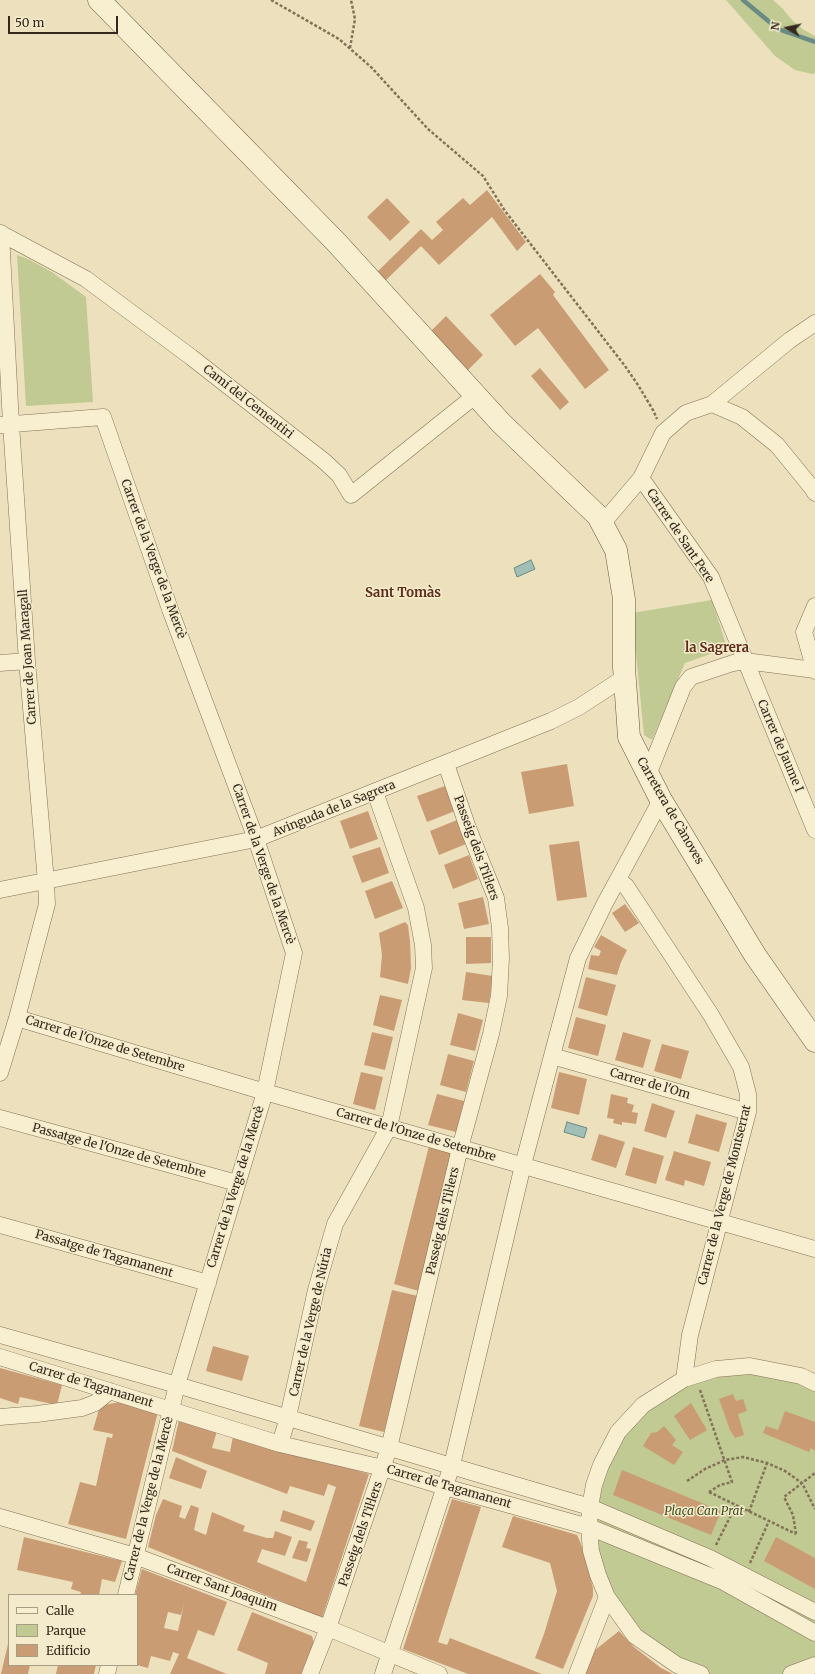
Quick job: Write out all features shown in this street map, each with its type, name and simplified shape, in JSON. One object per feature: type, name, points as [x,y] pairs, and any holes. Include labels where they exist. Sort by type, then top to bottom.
[{"type":"street","name":"Carretera de Cànoves","points":[[99,0],[336,242],[502,423],[598,516],[616,550],[624,599],[625,677],[629,737],[661,800],[755,954],[815,1041]]},
{"type":"street","name":"Camí del Cementiri","points":[[1,233],[86,279],[191,357],[324,461],[339,475],[351,495],[476,395]]},
{"type":"street","name":"Carrer de Joan Maragall","points":[[0,1073],[17,1018],[47,904],[6,425],[1,233]]},
{"type":"street","points":[[602,524],[641,478],[663,432],[686,413],[712,404],[790,340],[815,323]]},
{"type":"street","points":[[712,404],[742,417],[776,445],[815,493]]},
{"type":"street","name":"Carrer de la Verge de la Mercè","points":[[6,425],[103,417],[171,612],[256,839],[294,953],[265,1092],[177,1385],[126,1594]]},
{"type":"street","name":"Carrer de Sant Pere","points":[[641,478],[711,577],[745,661]]},
{"type":"street","points":[[648,775],[682,687],[691,678],[708,670],[745,661],[815,671],[804,632],[815,606]]},
{"type":"street","points":[[0,663],[27,661]]},
{"type":"street","name":"Carrer de Jaume I","points":[[745,661],[815,830]]},
{"type":"street","name":"Avinguda de la Sagrera","points":[[0,890],[256,839],[551,721],[579,707],[625,677]]},
{"type":"street","name":"Passeig dels Til·lers","points":[[310,1674],[328,1628],[389,1448],[460,1148],[491,1034],[499,996],[500,928],[496,898],[468,828],[446,764]]},
{"type":"street","name":"Carrer de la Verge de Núria","points":[[280,1444],[288,1417],[316,1290],[335,1224],[389,1127],[424,968],[423,945],[416,908],[375,792]]},
{"type":"street","points":[[383,1674],[452,1465],[523,1166],[578,958],[605,903],[619,880],[661,800]]},
{"type":"street","name":"Carrer de la Verge de Montserrat","points":[[619,880],[626,886],[711,1015],[741,1067],[748,1094],[748,1112],[718,1222],[690,1335],[684,1379]]},
{"type":"street","name":"Carrer de l'Onze de Setembre","points":[[17,1018],[265,1092],[815,1250]]},
{"type":"street","name":"Carrer de l'Om","points":[[552,1056],[748,1112]]},
{"type":"street","name":"Passatge de l'Onze de Setembre","points":[[0,1118],[237,1183]]},
{"type":"street","name":"Passatge de Tagamanent","points":[[0,1225],[208,1283]]},
{"type":"street","name":"Carrer de Tagamanent","points":[[0,1335],[288,1417],[590,1507],[710,1558],[815,1612]]},
{"type":"street","name":"Carrer de Tagamanent","points":[[0,1357],[280,1444],[383,1468],[589,1528],[722,1581],[815,1633]]},
{"type":"street","points":[[701,1674],[677,1665],[635,1636],[607,1597],[598,1575],[593,1557],[589,1528],[590,1507],[594,1485],[601,1465],[618,1432],[643,1405],[684,1379],[716,1369],[750,1366],[801,1376],[815,1383]]},
{"type":"street","points":[[0,1416],[30,1415],[82,1408],[95,1403],[110,1391]]},
{"type":"street","name":"Carrer Sant Joaquim","points":[[0,1517],[135,1556],[328,1628],[439,1674]]},
{"type":"street","points":[[577,1674],[607,1597]]},
{"type":"street","points":[[791,1674],[812,1669]]},
{"type":"path","points":[[271,0],[339,39],[350,48],[371,67],[428,129],[483,176],[505,211],[638,385],[653,410],[663,432]]},
{"type":"path","points":[[350,48],[355,19],[351,0]]},
{"type":"path","points":[[716,1369],[700,1391],[732,1482],[720,1485],[708,1492],[796,1534],[793,1515],[784,1497],[815,1473]]},
{"type":"path","points":[[687,1481],[705,1468],[724,1460],[743,1457],[768,1463],[785,1471],[802,1483],[815,1509]]},
{"type":"path","points":[[749,1512],[768,1463]]},
{"type":"path","points":[[710,1558],[736,1506]]},
{"type":"path","points":[[744,1575],[769,1521]]},
{"type":"green space","points":[[726,0],[773,0],[793,21],[804,30],[815,36],[815,73],[812,74],[795,70],[775,56]]},
{"type":"green space","points":[[17,255],[28,259],[52,272],[86,297],[93,402],[26,406]]},
{"type":"green space","points":[[712,600],[727,648],[685,663],[652,740],[644,735],[632,613]]},
{"type":"green space","name":"Plaça Can Prat","points":[[716,1369],[815,1383],[815,1665],[791,1674],[701,1674],[635,1636],[607,1597],[590,1507],[601,1465],[643,1405]]},
{"type":"water","points":[[531,560],[535,569],[517,577],[514,568]]},
{"type":"water","points":[[567,1122],[587,1128],[584,1138],[564,1132]]},
{"type":"building","points":[[487,190],[526,242],[517,251],[492,217],[439,265],[421,246],[385,281],[376,273],[421,229],[432,240],[443,230],[436,222],[463,198],[470,205]]},
{"type":"building","points":[[387,198],[410,222],[390,241],[367,217]]},
{"type":"building","points":[[540,274],[555,292],[553,295],[609,370],[585,389],[538,328],[515,346],[490,315]]},
{"type":"building","points":[[446,316],[483,355],[468,370],[431,331]]},
{"type":"building","points":[[540,368],[569,402],[560,410],[531,376]]},
{"type":"building","points":[[567,764],[574,806],[529,814],[521,772]]},
{"type":"building","points":[[445,786],[455,811],[427,822],[417,796]]},
{"type":"building","points":[[368,811],[378,839],[350,849],[340,821]]},
{"type":"building","points":[[457,820],[466,844],[439,855],[430,831]]},
{"type":"building","points":[[579,841],[587,897],[557,901],[549,845]]},
{"type":"building","points":[[380,847],[389,873],[362,883],[352,856]]},
{"type":"building","points":[[469,855],[478,879],[453,889],[444,865]]},
{"type":"building","points":[[392,881],[403,908],[375,919],[365,891]]},
{"type":"building","points":[[483,897],[489,924],[464,929],[458,903]]},
{"type":"building","points":[[625,904],[639,923],[625,932],[612,913]]},
{"type":"building","points":[[405,922],[408,925],[410,942],[411,968],[408,984],[380,977],[382,955],[379,933]]},
{"type":"building","points":[[601,935],[627,950],[617,975],[588,969],[591,955],[599,956],[601,951],[594,947]]},
{"type":"building","points":[[466,937],[491,937],[491,963],[466,964]]},
{"type":"building","points":[[466,972],[493,976],[489,1003],[462,1000]]},
{"type":"building","points":[[586,977],[616,985],[607,1016],[578,1008]]},
{"type":"building","points":[[380,995],[402,1000],[394,1031],[373,1025]]},
{"type":"building","points":[[458,1013],[483,1020],[475,1051],[450,1045]]},
{"type":"building","points":[[576,1017],[606,1025],[598,1056],[568,1048]]},
{"type":"building","points":[[372,1032],[393,1037],[385,1070],[364,1065]]},
{"type":"building","points":[[623,1032],[651,1040],[643,1068],[615,1060]]},
{"type":"building","points":[[662,1044],[689,1051],[681,1079],[654,1071]]},
{"type":"building","points":[[448,1054],[474,1061],[466,1092],[440,1085]]},
{"type":"building","points":[[361,1072],[383,1077],[375,1110],[353,1104]]},
{"type":"building","points":[[559,1072],[587,1079],[579,1115],[551,1108]]},
{"type":"building","points":[[437,1094],[464,1101],[456,1132],[428,1125]]},
{"type":"building","points":[[611,1094],[628,1098],[627,1103],[634,1105],[632,1112],[638,1113],[636,1124],[622,1122],[622,1125],[613,1123],[614,1119],[607,1118]]},
{"type":"building","points":[[652,1103],[675,1111],[666,1138],[644,1131]]},
{"type":"building","points":[[696,1114],[727,1123],[719,1152],[688,1143]]},
{"type":"building","points":[[599,1134],[625,1142],[616,1168],[591,1160]]},
{"type":"building","points":[[429,1146],[454,1152],[419,1291],[394,1284]]},
{"type":"building","points":[[633,1147],[664,1156],[656,1184],[625,1175]]},
{"type":"building","points":[[674,1151],[711,1162],[704,1186],[685,1180],[684,1186],[665,1180]]},
{"type":"building","points":[[392,1290],[418,1296],[384,1432],[359,1426]]},
{"type":"building","points":[[213,1346],[249,1356],[242,1381],[206,1371]]},
{"type":"building","points":[[0,1368],[62,1385],[57,1405],[20,1397],[18,1404],[0,1398]]},
{"type":"building","points":[[733,1394],[736,1401],[743,1399],[747,1411],[738,1414],[744,1435],[735,1438],[730,1430],[719,1399]]},
{"type":"building","points":[[119,1402],[158,1412],[126,1539],[68,1524],[80,1482],[96,1486],[107,1437],[112,1438],[113,1434],[93,1430],[100,1406]]},
{"type":"building","points":[[691,1403],[707,1430],[690,1440],[674,1416]]},
{"type":"building","points":[[785,1411],[815,1422],[815,1451],[811,1448],[809,1452],[763,1433],[766,1426],[778,1430]]},
{"type":"building","points":[[179,1420],[217,1431],[212,1448],[230,1452],[233,1436],[369,1474],[322,1618],[148,1547],[156,1515],[163,1499],[182,1506],[179,1517],[185,1519],[191,1505],[199,1508],[194,1530],[206,1535],[212,1512],[245,1526],[243,1531],[267,1538],[273,1538],[275,1531],[292,1537],[285,1556],[262,1549],[257,1562],[306,1582],[336,1487],[328,1484],[324,1496],[290,1486],[287,1494],[172,1451]]},
{"type":"building","points":[[664,1426],[676,1440],[672,1445],[683,1452],[674,1465],[643,1446],[651,1433],[657,1432]]},
{"type":"building","points":[[176,1457],[207,1471],[201,1489],[169,1478]]},
{"type":"building","points":[[622,1470],[721,1511],[711,1535],[613,1495]]},
{"type":"building","points":[[452,1499],[481,1507],[438,1642],[447,1645],[450,1638],[542,1674],[468,1674],[403,1649]]},
{"type":"building","points":[[283,1510],[315,1521],[311,1531],[280,1521]]},
{"type":"building","points":[[513,1516],[577,1535],[581,1544],[593,1588],[593,1596],[563,1669],[535,1658],[557,1591],[550,1563],[502,1547]]},
{"type":"building","points":[[24,1537],[122,1561],[115,1582],[102,1579],[99,1594],[80,1594],[81,1592],[71,1589],[73,1582],[17,1570]]},
{"type":"building","points":[[776,1537],[815,1558],[815,1589],[764,1561]]},
{"type":"building","points":[[299,1540],[308,1542],[306,1548],[311,1549],[307,1562],[292,1558]]},
{"type":"building","points":[[142,1569],[227,1602],[214,1636],[198,1630],[187,1658],[227,1674],[170,1674],[179,1654],[173,1652],[170,1661],[151,1656],[148,1668],[138,1665],[138,1594],[135,1594]],"holes":[[[184,1604],[178,1631],[164,1628],[168,1612],[181,1615]]]},
{"type":"building","points":[[252,1612],[312,1636],[314,1643],[301,1674],[265,1674],[268,1663],[237,1650]]},
{"type":"building","points":[[619,1631],[634,1647],[661,1668],[673,1674],[585,1674],[595,1650]]},
{"type":"building","points":[[8,1644],[8,1666],[30,1666],[28,1674],[1,1674]]},
{"type":"building","points":[[58,1666],[96,1666],[94,1674],[56,1674]]},
{"type":"waterway","points":[[743,0],[778,29],[815,42]]},
{"type":"district","name":"Sant Tomàs","points":[[403,593]]},
{"type":"district","name":"la Sagrera","points":[[717,648]]}]
